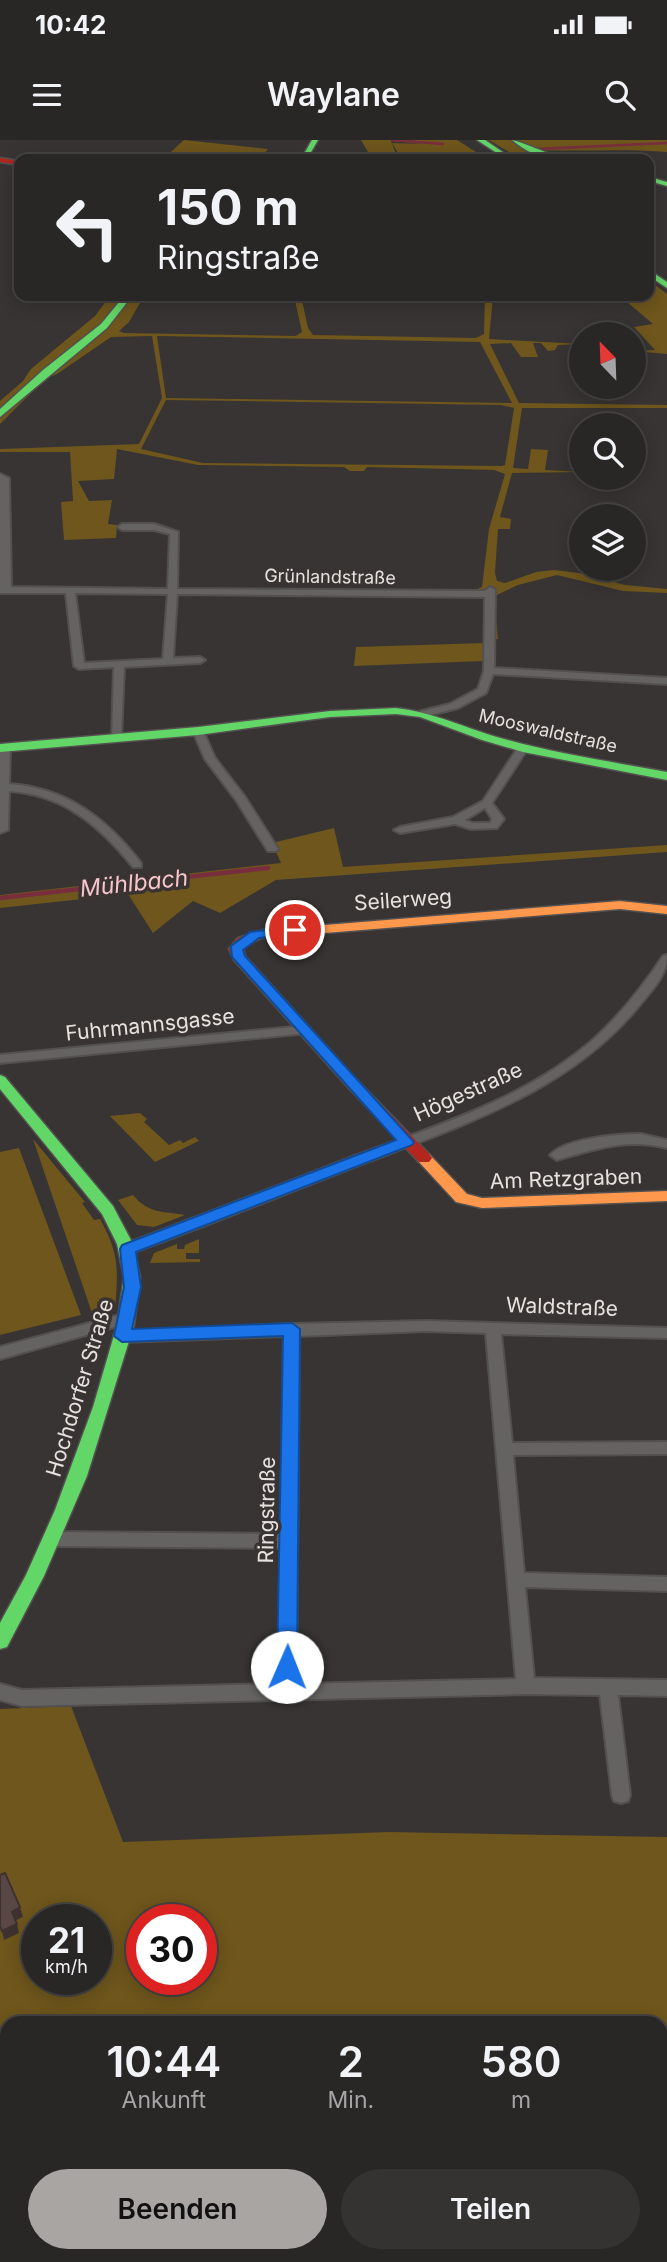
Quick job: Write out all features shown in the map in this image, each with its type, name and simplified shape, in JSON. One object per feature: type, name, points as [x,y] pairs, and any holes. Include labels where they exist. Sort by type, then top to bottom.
[{"type":"main road","points":[[466,140],[487,154]]},
{"type":"main road","points":[[480,140],[502,154]]},
{"type":"main road","points":[[514,140],[540,154]]},
{"type":"main road","points":[[0,414],[41,376],[104,327],[125,301]]},
{"type":"main road","name":"Mooswaldstraße","points":[[3,748],[198,731],[372,710],[422,714],[460,730],[523,748],[667,776]]},
{"type":"main road","name":"Seilerweg","points":[[407,1142],[239,957],[236,949],[243,941],[261,934],[384,922],[620,905],[667,910]]},
{"type":"main road","name":"Hochdorfer Straße","points":[[0,1080],[103,1202],[114,1219],[128,1249],[133,1287],[127,1318],[87,1457],[52,1539],[0,1641]]},
{"type":"main road","name":"Am Retzgraben","points":[[407,1142],[456,1193],[470,1202],[667,1196]]},
{"type":"street","points":[[0,477],[5,478],[3,590]]},
{"type":"street","points":[[122,527],[154,527],[174,533],[168,660]]},
{"type":"street","name":"Grünlandstraße","points":[[3,590],[489,592],[489,671]]},
{"type":"street","points":[[70,591],[79,666],[200,660]]},
{"type":"street","points":[[116,738],[119,664]]},
{"type":"street","points":[[489,671],[667,681]]},
{"type":"street","name":"Mooswaldstraße","points":[[422,714],[468,700],[482,691],[489,671]]},
{"type":"street","points":[[198,731],[210,759],[241,799],[272,849]]},
{"type":"street","points":[[2,830],[3,748]]},
{"type":"street","points":[[400,830],[456,820],[487,803],[523,748]]},
{"type":"street","points":[[3,787],[38,790],[62,800],[125,849],[137,865]]},
{"type":"street","points":[[456,820],[471,826],[493,826],[498,820],[487,803]]},
{"type":"street","name":"Högestraße","points":[[128,1249],[499,1105],[576,1060],[631,1010],[667,959]]},
{"type":"street","name":"Fuhrmannsgasse","points":[[0,1059],[304,1030]]},
{"type":"street","points":[[557,1155],[587,1143],[654,1139],[667,1144]]},
{"type":"street","points":[[0,1353],[127,1318]]},
{"type":"street","points":[[122,1336],[292,1329],[493,1328]]},
{"type":"street","name":"Waldstraße","points":[[526,1686],[493,1328],[667,1333]]},
{"type":"street","name":"Ringstraße","points":[[287,1691],[292,1329]]},
{"type":"street","points":[[503,1449],[667,1448]]},
{"type":"street","points":[[52,1539],[289,1541]]},
{"type":"street","points":[[517,1580],[667,1584]]},
{"type":"street","points":[[0,1692],[22,1698],[526,1686],[667,1688]]},
{"type":"street","points":[[608,1689],[621,1795]]},
{"type":"shaded area","points":[[184,140],[268,149],[264,154],[169,154]]},
{"type":"shaded area","points":[[361,140],[457,140],[479,154],[399,154],[392,143],[423,144],[391,141],[396,154],[369,154]]},
{"type":"shaded area","points":[[489,140],[667,140],[667,152],[537,150],[550,154],[512,154]]},
{"type":"shaded area","points":[[654,284],[667,294],[667,354],[646,352],[655,350],[646,340],[646,325],[653,324],[626,301],[654,301]]},
{"type":"shaded area","points":[[106,301],[141,301],[129,322],[119,331],[124,333],[296,336],[302,332],[295,301],[302,301],[308,328],[313,335],[476,338],[484,334],[485,301],[493,301],[489,339],[569,343],[558,345],[555,350],[548,351],[541,343],[533,343],[538,357],[521,357],[511,343],[490,344],[519,403],[667,405],[667,408],[522,408],[513,468],[528,469],[531,449],[548,450],[545,470],[569,472],[512,473],[500,517],[511,519],[510,529],[498,529],[495,573],[497,581],[505,583],[536,572],[554,570],[569,572],[569,578],[557,575],[518,585],[497,595],[494,599],[498,639],[486,639],[483,599],[473,591],[482,587],[489,529],[505,474],[494,470],[367,467],[364,471],[350,471],[344,467],[198,465],[117,449],[114,479],[78,481],[89,501],[112,500],[108,524],[117,525],[116,538],[64,540],[61,502],[73,501],[70,452],[0,452],[0,449],[139,444],[162,398],[152,336],[111,337],[57,374],[46,378],[0,424],[0,401],[23,381],[31,369],[95,316]],"holes":[[[157,336],[480,342],[512,403],[166,398]],[[166,400],[501,405],[514,408],[505,465],[502,466],[203,463],[141,449]]]},
{"type":"shaded area","points":[[582,581],[610,581],[667,589],[667,593],[623,591]]},
{"type":"shaded area","points":[[485,643],[484,661],[354,666],[356,647]]},
{"type":"shaded area","points":[[334,828],[343,867],[667,845],[667,852],[276,880],[220,913],[193,901],[153,933],[128,894],[0,908],[0,895],[281,863],[272,843]]},
{"type":"shaded area","points":[[140,1113],[147,1119],[144,1122],[169,1145],[180,1140],[183,1143],[195,1137],[199,1141],[155,1162],[110,1116]]},
{"type":"shaded area","points":[[33,1139],[85,1202],[82,1203],[94,1220],[100,1219],[107,1231],[116,1263],[115,1310],[93,1316]]},
{"type":"shaded area","points":[[19,1148],[81,1315],[0,1335],[0,1152]]},
{"type":"shaded area","points":[[133,1195],[150,1209],[185,1215],[154,1227],[137,1225],[118,1200]]},
{"type":"shaded area","points":[[199,1239],[199,1253],[186,1253],[186,1259],[200,1259],[200,1262],[150,1263],[154,1253],[177,1244],[177,1249],[184,1249],[185,1245]]},
{"type":"shaded area","points":[[71,1706],[123,1842],[389,1832],[667,1837],[667,2016],[0,2016],[0,1709]]},
{"type":"building","points":[[5,1873],[20,1907],[12,1912],[17,1924],[2,1931],[0,1875]]},
{"type":"waterway","points":[[392,140],[443,144]]},
{"type":"waterway","points":[[537,149],[667,143]]},
{"type":"waterway","name":"Mühlbach","points":[[0,898],[268,868]]},
{"type":"traffic: fast","points":[[307,154],[315,140]]},
{"type":"traffic: fast","points":[[480,140],[502,154]]},
{"type":"traffic: fast","points":[[515,140],[540,154]]},
{"type":"traffic: fast","points":[[654,180],[667,184]]},
{"type":"traffic: fast","points":[[654,276],[667,286]]},
{"type":"traffic: fast","points":[[0,414],[46,372],[104,326],[124,301]]},
{"type":"traffic: fast","points":[[0,748],[198,731],[330,714],[396,711],[422,714],[486,738],[523,748],[667,776]]},
{"type":"traffic: fast","points":[[0,1080],[107,1210],[125,1244],[132,1277],[126,1325],[78,1476],[50,1544],[0,1641]]},
{"type":"traffic: slow","points":[[263,934],[620,905],[667,910]]},
{"type":"traffic: slow","points":[[424,1158],[462,1198],[482,1203],[667,1196]]},
{"type":"traffic: jam","points":[[0,160],[14,162]]},
{"type":"traffic: jam","points":[[263,934],[243,941],[236,949],[239,957],[351,1082],[424,1158]]},
{"type":"route","points":[[287,1667],[292,1329],[122,1336],[133,1287],[128,1249],[407,1142],[239,957],[236,949],[243,941],[255,935],[295,930]]}]
